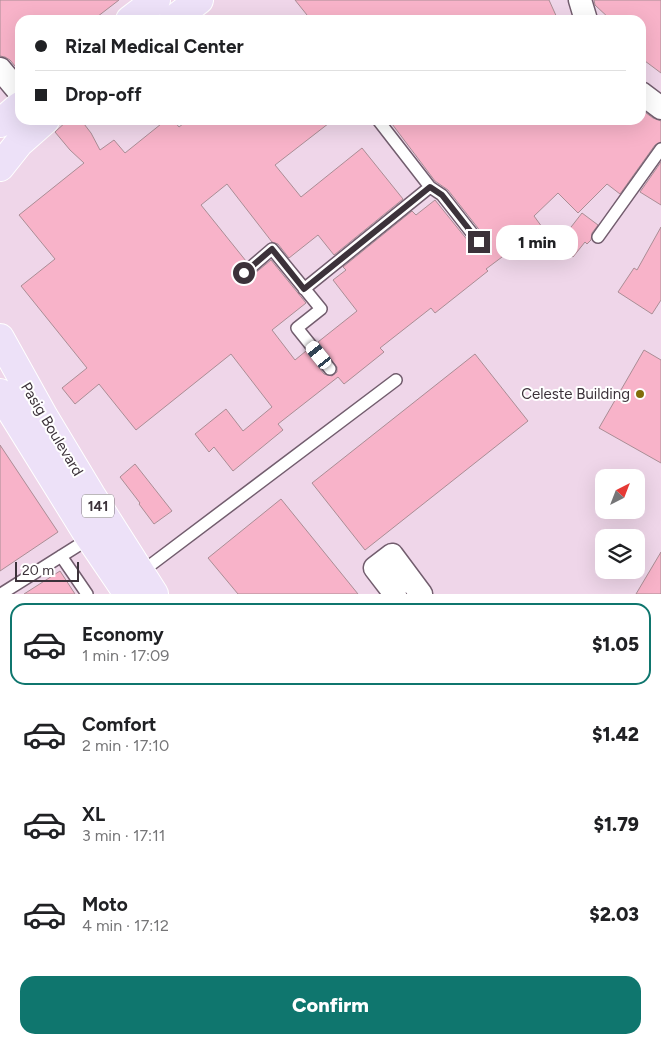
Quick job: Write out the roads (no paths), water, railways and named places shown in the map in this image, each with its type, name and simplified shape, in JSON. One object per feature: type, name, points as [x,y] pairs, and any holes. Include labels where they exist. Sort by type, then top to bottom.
[{"type":"main road","points":[[136,15],[156,0]]},
{"type":"main road","points":[[180,15],[199,0]]},
{"type":"main road","points":[[0,123],[15,110]]},
{"type":"main road","points":[[0,167],[19,143],[39,125]]},
{"type":"main road","name":"Pasig Boulevard","points":[[0,338],[136,587]]},
{"type":"main road","name":"Pasig Boulevard","points":[[0,393],[90,538],[136,587]]},
{"type":"street","points":[[580,0],[584,15]]},
{"type":"street","points":[[0,68],[15,87]]},
{"type":"street","points":[[646,97],[661,108]]},
{"type":"street","points":[[395,594],[375,568],[392,555],[421,594]]},
{"type":"lane","points":[[382,125],[430,187],[442,195],[479,242]]},
{"type":"lane","points":[[598,237],[661,149]]},
{"type":"lane","points":[[304,289],[430,187]]},
{"type":"lane","points":[[244,273],[272,249],[321,309],[297,328],[330,369]]},
{"type":"lane","points":[[136,587],[396,380]]},
{"type":"lane","points":[[1,594],[90,538]]},
{"type":"lane","points":[[61,556],[87,594]]},
{"type":"place","name":"Celeste Building","points":[[640,394]]}]
